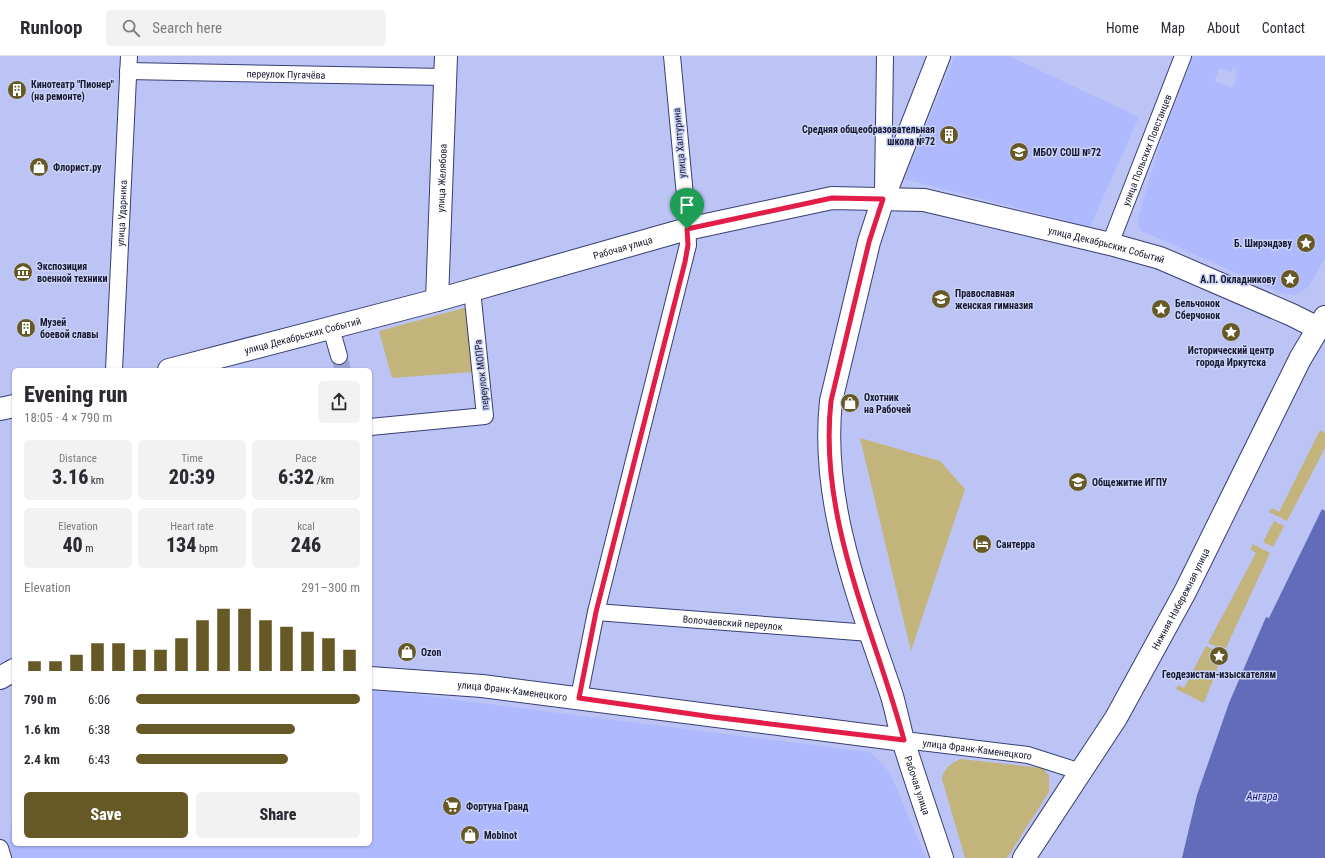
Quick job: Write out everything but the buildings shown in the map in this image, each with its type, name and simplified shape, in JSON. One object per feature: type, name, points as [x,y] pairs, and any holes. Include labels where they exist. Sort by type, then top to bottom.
[{"type":"main road","name":"Рабочая улица","points":[[939,56],[883,199],[869,242],[844,342],[831,401],[829,422],[831,477],[834,499],[846,553],[942,858]]},
{"type":"main road","name":"улица Желябова","points":[[437,300],[445,66]]},
{"type":"main road","name":"Рабочая улица","points":[[437,300],[687,229],[832,198],[883,199]]},
{"type":"main road","name":"улица Декабрьских Событий","points":[[883,199],[924,200],[1110,244],[1160,258],[1292,315],[1322,322]]},
{"type":"main road","name":"улица Декабрьских Событий","points":[[177,368],[437,300]]},
{"type":"main road","name":"Нижняя Набережная улица","points":[[1024,858],[1116,718],[1185,592],[1300,359],[1322,322]]},
{"type":"main road","points":[[0,408],[12,406]]},
{"type":"main road","points":[[0,667],[12,666]]},
{"type":"main road","points":[[0,678],[12,671]]},
{"type":"main road","name":"улица Франк-Каменецкого","points":[[372,678],[482,686],[713,717],[904,740]]},
{"type":"street","name":"улица Халтурина","points":[[579,698],[596,612],[685,262],[688,245],[672,56]]},
{"type":"street","points":[[883,199],[885,56]]},
{"type":"street","name":"улица Польских Повстанцев","points":[[1110,244],[1183,56]]},
{"type":"street","name":"переулок Пугачёва","points":[[128,64],[445,66]]},
{"type":"street","name":"улица Ударника","points":[[114,368],[128,64]]},
{"type":"street","name":"переулок МОПРа","points":[[372,427],[485,416],[472,290]]},
{"type":"street","points":[[331,328],[339,356]]},
{"type":"street","name":"Волочаевский переулок","points":[[596,612],[870,633]]},
{"type":"street","name":"улица Франк-Каменецкого","points":[[904,740],[1028,754],[1081,772]]},
{"type":"street","points":[[0,848],[3,858]]},
{"type":"shaded area","name":"МБОУ СОШ №72","points":[[955,56],[1009,56],[1139,117],[1090,227],[1082,227],[1060,219],[904,179]]},
{"type":"shaded area","points":[[1193,56],[1325,56],[1325,258],[1309,286],[1296,295],[1284,294],[1142,231],[1139,228],[1138,218],[1177,94]],"holes":[[[1220,68],[1231,73],[1233,68],[1237,70],[1235,75],[1238,76],[1232,88],[1214,81]]]},
{"type":"shaded area","points":[[468,307],[472,372],[392,378],[379,331]]},
{"type":"shaded area","points":[[1320,430],[1325,433],[1325,448],[1287,521],[1269,512],[1272,508],[1279,512]]},
{"type":"shaded area","points":[[860,438],[940,461],[965,489],[911,651]]},
{"type":"shaded area","points":[[1274,521],[1284,526],[1273,547],[1263,542]]},
{"type":"shaded area","points":[[1253,544],[1270,553],[1225,650],[1208,643],[1256,553],[1250,549]]},
{"type":"shaded area","points":[[1206,646],[1223,654],[1204,703],[1176,689],[1178,685],[1184,688]]},
{"type":"shaded area","points":[[372,689],[870,752],[890,773],[926,858],[9,858],[8,848],[12,821],[12,846],[372,846]]},
{"type":"shaded area","points":[[961,759],[1042,768],[1049,775],[1049,792],[1007,858],[965,858],[942,779],[948,766]]},
{"type":"water","name":"Ангара","points":[[1322,509],[1325,511],[1325,858],[1182,858],[1197,795],[1229,703],[1266,617],[1269,618]]},
{"type":"tunnel","points":[[339,356],[342,368]]},
{"type":"place","name":"Кинотеатр \"Пионер\" (на ремонте)","points":[[17,90]]},
{"type":"place","name":"Средняя общеобразовательная школа №72","points":[[949,135]]},
{"type":"place","name":"МБОУ СОШ №72","points":[[1019,152]]},
{"type":"place","name":"Флорист.ру","points":[[39,167]]},
{"type":"place","name":"Б. Ширэндэву","points":[[1306,243]]},
{"type":"place","name":"Экспозиция военной техники","points":[[23,272]]},
{"type":"place","name":"А.П. Окладникову","points":[[1290,279]]},
{"type":"place","name":"Православная женская гимназия","points":[[941,299]]},
{"type":"place","name":"Бельчонок Сберчонок","points":[[1161,309]]},
{"type":"place","name":"Музей боевой славы","points":[[26,328]]},
{"type":"place","name":"Исторический центр города Иркутска","points":[[1231,332]]},
{"type":"place","name":"Охотник на Рабочей","points":[[850,403]]},
{"type":"place","name":"Общежитие ИГПУ","points":[[1078,482]]},
{"type":"place","name":"Сантерра","points":[[982,544]]},
{"type":"place","name":"Ozon","points":[[407,652]]},
{"type":"place","name":"Геодезистам-изыскателям","points":[[1219,656]]},
{"type":"place","name":"Фортуна Гранд","points":[[452,806]]},
{"type":"place","name":"Mobinot","points":[[470,835]]},
{"type":"route","points":[[832,198],[883,199],[869,242],[831,401],[829,422],[829,457],[831,484],[846,553],[904,740],[713,717],[579,698],[596,612],[685,262],[688,245],[687,229],[832,198]]}]
